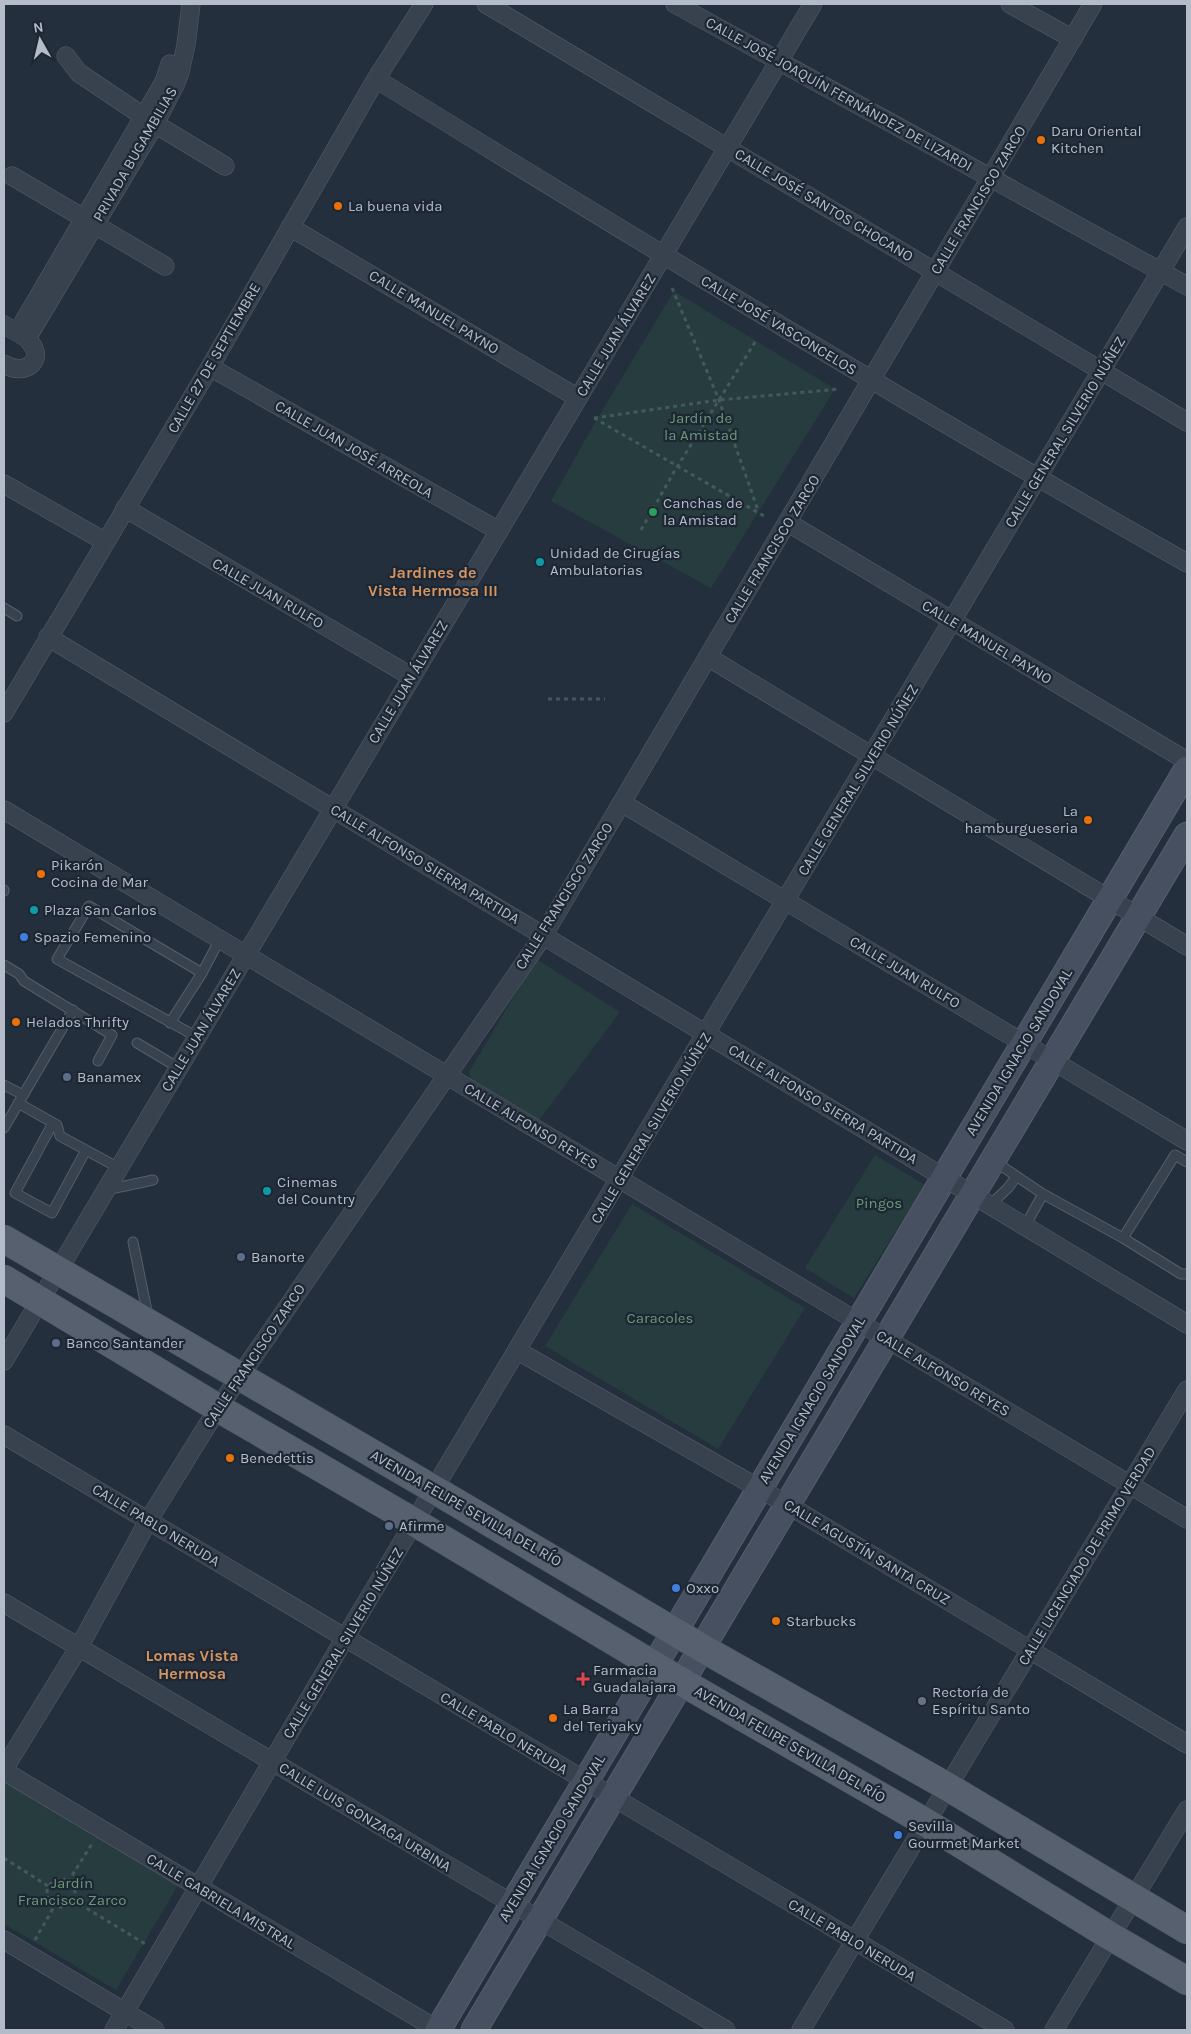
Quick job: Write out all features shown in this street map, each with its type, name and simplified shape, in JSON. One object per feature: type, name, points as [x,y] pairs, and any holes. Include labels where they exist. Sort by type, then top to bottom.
[{"type":"main road","name":"AVENIDA IGNACIO SANDOVAL","points":[[438,2030],[1187,769]]},
{"type":"main road","name":"AVENIDA IGNACIO SANDOVAL","points":[[474,2030],[886,1339],[982,1200],[993,1160],[1187,835]]},
{"type":"main road","name":"AVENIDA FELIPE SEVILLA DEL RÍO","points":[[4,1239],[702,1648],[948,1787],[1187,1930]]},
{"type":"main road","name":"AVENIDA FELIPE SEVILLA DEL RÍO","points":[[4,1280],[682,1682],[925,1822],[1187,1981]]},
{"type":"street","name":"PRIVADA BUGAMBILIAS","points":[[149,120],[170,66],[179,4]]},
{"type":"street","name":"PRIVADA BUGAMBILIAS","points":[[4,364],[18,370],[23,370],[32,363],[35,354],[34,347],[16,332],[48,292],[149,120],[180,72],[191,4]]},
{"type":"street","name":"CALLE 27 DE SEPTIEMBRE","points":[[4,713],[104,541],[210,367],[376,79],[424,4]]},
{"type":"street","name":"CALLE JOSÉ SANTOS CHOCANO","points":[[486,4],[1187,422]]},
{"type":"street","name":"CALLE JOSÉ JOAQUÍN FERNÁNDEZ DE LIZARDI","points":[[675,4],[1187,286]]},
{"type":"street","name":"CALLE JUAN ÁLVAREZ","points":[[4,1361],[813,4]]},
{"type":"street","points":[[1010,4],[1072,39]]},
{"type":"street","name":"CALLE FRANCISCO ZARCO","points":[[4,1770],[79,1647],[148,1521],[218,1408],[543,936],[1093,4]]},
{"type":"street","points":[[66,56],[79,73],[149,120],[225,166]]},
{"type":"street","name":"CALLE JOSÉ VASCONCELOS","points":[[376,79],[663,256],[1038,478],[1187,563]]},
{"type":"street","points":[[12,176],[165,266]]},
{"type":"street","name":"CALLE MANUEL PAYNO","points":[[290,227],[578,398]]},
{"type":"street","name":"CALLE GENERAL SILVERIO NÚÑEZ","points":[[114,2030],[414,1522],[518,1351],[1187,227]]},
{"type":"street","name":"CALLE JUAN JOSÉ ARREOLA","points":[[210,367],[499,530]]},
{"type":"street","points":[[4,484],[104,541]]},
{"type":"street","name":"CALLE JUAN RULFO","points":[[125,508],[412,677]]},
{"type":"street","name":"CALLE MANUEL PAYNO","points":[[787,522],[1187,762]]},
{"type":"street","name":"CALLE ALFONSO SIERRA PARTIDA","points":[[48,636],[1187,1324]]},
{"type":"street","points":[[708,657],[1187,946]]},
{"type":"street","name":"CALLE JUAN RULFO","points":[[622,802],[1187,1141]]},
{"type":"street","name":"CALLE ALFONSO REYES","points":[[4,810],[1187,1519]]},
{"type":"street","name":"CALLE AGUSTÍN SANTA CRUZ","points":[[518,1351],[788,1505],[1187,1744]]},
{"type":"street","name":"CALLE LICENCIADO DE PRIMO VERDAD","points":[[801,2030],[1187,1390]]},
{"type":"street","name":"CALLE PABLO NERUDA","points":[[4,1435],[1004,2030]]},
{"type":"street","name":"CALLE LUIS GONZAGA URBINA","points":[[4,1603],[726,2030]]},
{"type":"street","name":"CALLE GABRIELA MISTRAL","points":[[4,1770],[438,2030]]},
{"type":"street","points":[[1054,2030],[1187,1810]]},
{"type":"street","points":[[4,1940],[155,2030]]},
{"type":"lane","points":[[4,608],[17,616]]},
{"type":"lane","points":[[197,1037],[57,959],[88,906],[202,973]]},
{"type":"lane","points":[[170,1023],[202,973],[220,939]]},
{"type":"lane","points":[[4,965],[19,974],[24,981],[112,1035],[98,1061]]},
{"type":"lane","points":[[4,1128],[72,1010]]},
{"type":"lane","points":[[137,1043],[179,1068]]},
{"type":"lane","points":[[4,1084],[57,1125],[60,1136],[119,1168]]},
{"type":"lane","points":[[53,1123],[16,1193],[52,1213],[86,1150]]},
{"type":"lane","points":[[1122,1238],[1175,1155],[1187,1162]]},
{"type":"lane","points":[[993,1160],[1043,1194],[1122,1238],[1181,1274],[1187,1274]]},
{"type":"lane","points":[[982,1200],[1008,1188],[1016,1177]]},
{"type":"lane","points":[[106,1190],[153,1180]]},
{"type":"lane","points":[[1025,1226],[1043,1194]]},
{"type":"lane","points":[[133,1242],[150,1323]]},
{"type":"path","points":[[672,288],[719,400],[758,510]]},
{"type":"path","points":[[641,530],[757,339]]},
{"type":"path","points":[[764,516],[758,510],[594,418],[719,400],[840,389]]},
{"type":"path","points":[[548,699],[605,699]]},
{"type":"path","points":[[68,1882],[101,1829]]},
{"type":"path","points":[[4,1858],[48,1886]]},
{"type":"path","points":[[55,1880],[68,1882],[74,1892],[73,1900],[63,1907],[55,1905],[48,1899],[48,1886],[55,1880]]},
{"type":"path","points":[[73,1900],[160,1954]]},
{"type":"path","points":[[27,1954],[55,1905]]},
{"type":"green space","name":"Jardín de la Amistad","points":[[674,291],[835,389],[711,588],[551,501],[593,426]]},
{"type":"green space","points":[[536,959],[620,1012],[537,1123],[471,1082],[469,1072]]},
{"type":"green space","name":"Pingos","points":[[875,1155],[925,1185],[854,1298],[805,1268]]},
{"type":"green space","name":"Caracoles","points":[[632,1204],[805,1308],[718,1449],[545,1346]]},
{"type":"green space","name":"Jardín Francisco Zarco","points":[[7,1780],[180,1882],[116,1990],[4,1924],[4,1784]]},
{"type":"place","name":"Daru Oriental Kitchen","points":[[1041,140]]},
{"type":"place","name":"La buena vida","points":[[338,206]]},
{"type":"place","name":"Canchas de la Amistad","points":[[653,512]]},
{"type":"place","name":"Unidad de Cirugías Ambulatorias","points":[[540,562]]},
{"type":"place","name":"La hamburgueseria","points":[[1088,820]]},
{"type":"place","name":"Pikarón Cocina de Mar","points":[[41,874]]},
{"type":"place","name":"Plaza San Carlos","points":[[34,910]]},
{"type":"place","name":"Spazio Femenino","points":[[24,937]]},
{"type":"place","name":"Helados Thrifty","points":[[16,1022]]},
{"type":"place","name":"Banamex","points":[[67,1077]]},
{"type":"place","name":"Cinemas del Country","points":[[267,1191]]},
{"type":"place","name":"Banorte","points":[[241,1257]]},
{"type":"place","name":"Banco Santander","points":[[56,1343]]},
{"type":"place","name":"Benedettis","points":[[230,1458]]},
{"type":"place","name":"Afirme","points":[[389,1526]]},
{"type":"place","name":"Oxxo","points":[[676,1588]]},
{"type":"place","name":"Starbucks","points":[[776,1621]]},
{"type":"place","name":"Farmacia Guadalajara","points":[[583,1679]]},
{"type":"place","name":"Rectoría de Espíritu Santo","points":[[922,1701]]},
{"type":"place","name":"La Barra del Teriyaky","points":[[553,1718]]},
{"type":"place","name":"Sevilla Gourmet Market","points":[[898,1835]]},
{"type":"district","name":"Jardines de Vista Hermosa III","points":[[433,581]]},
{"type":"district","name":"Lomas Vista Hermosa","points":[[192,1664]]}]
